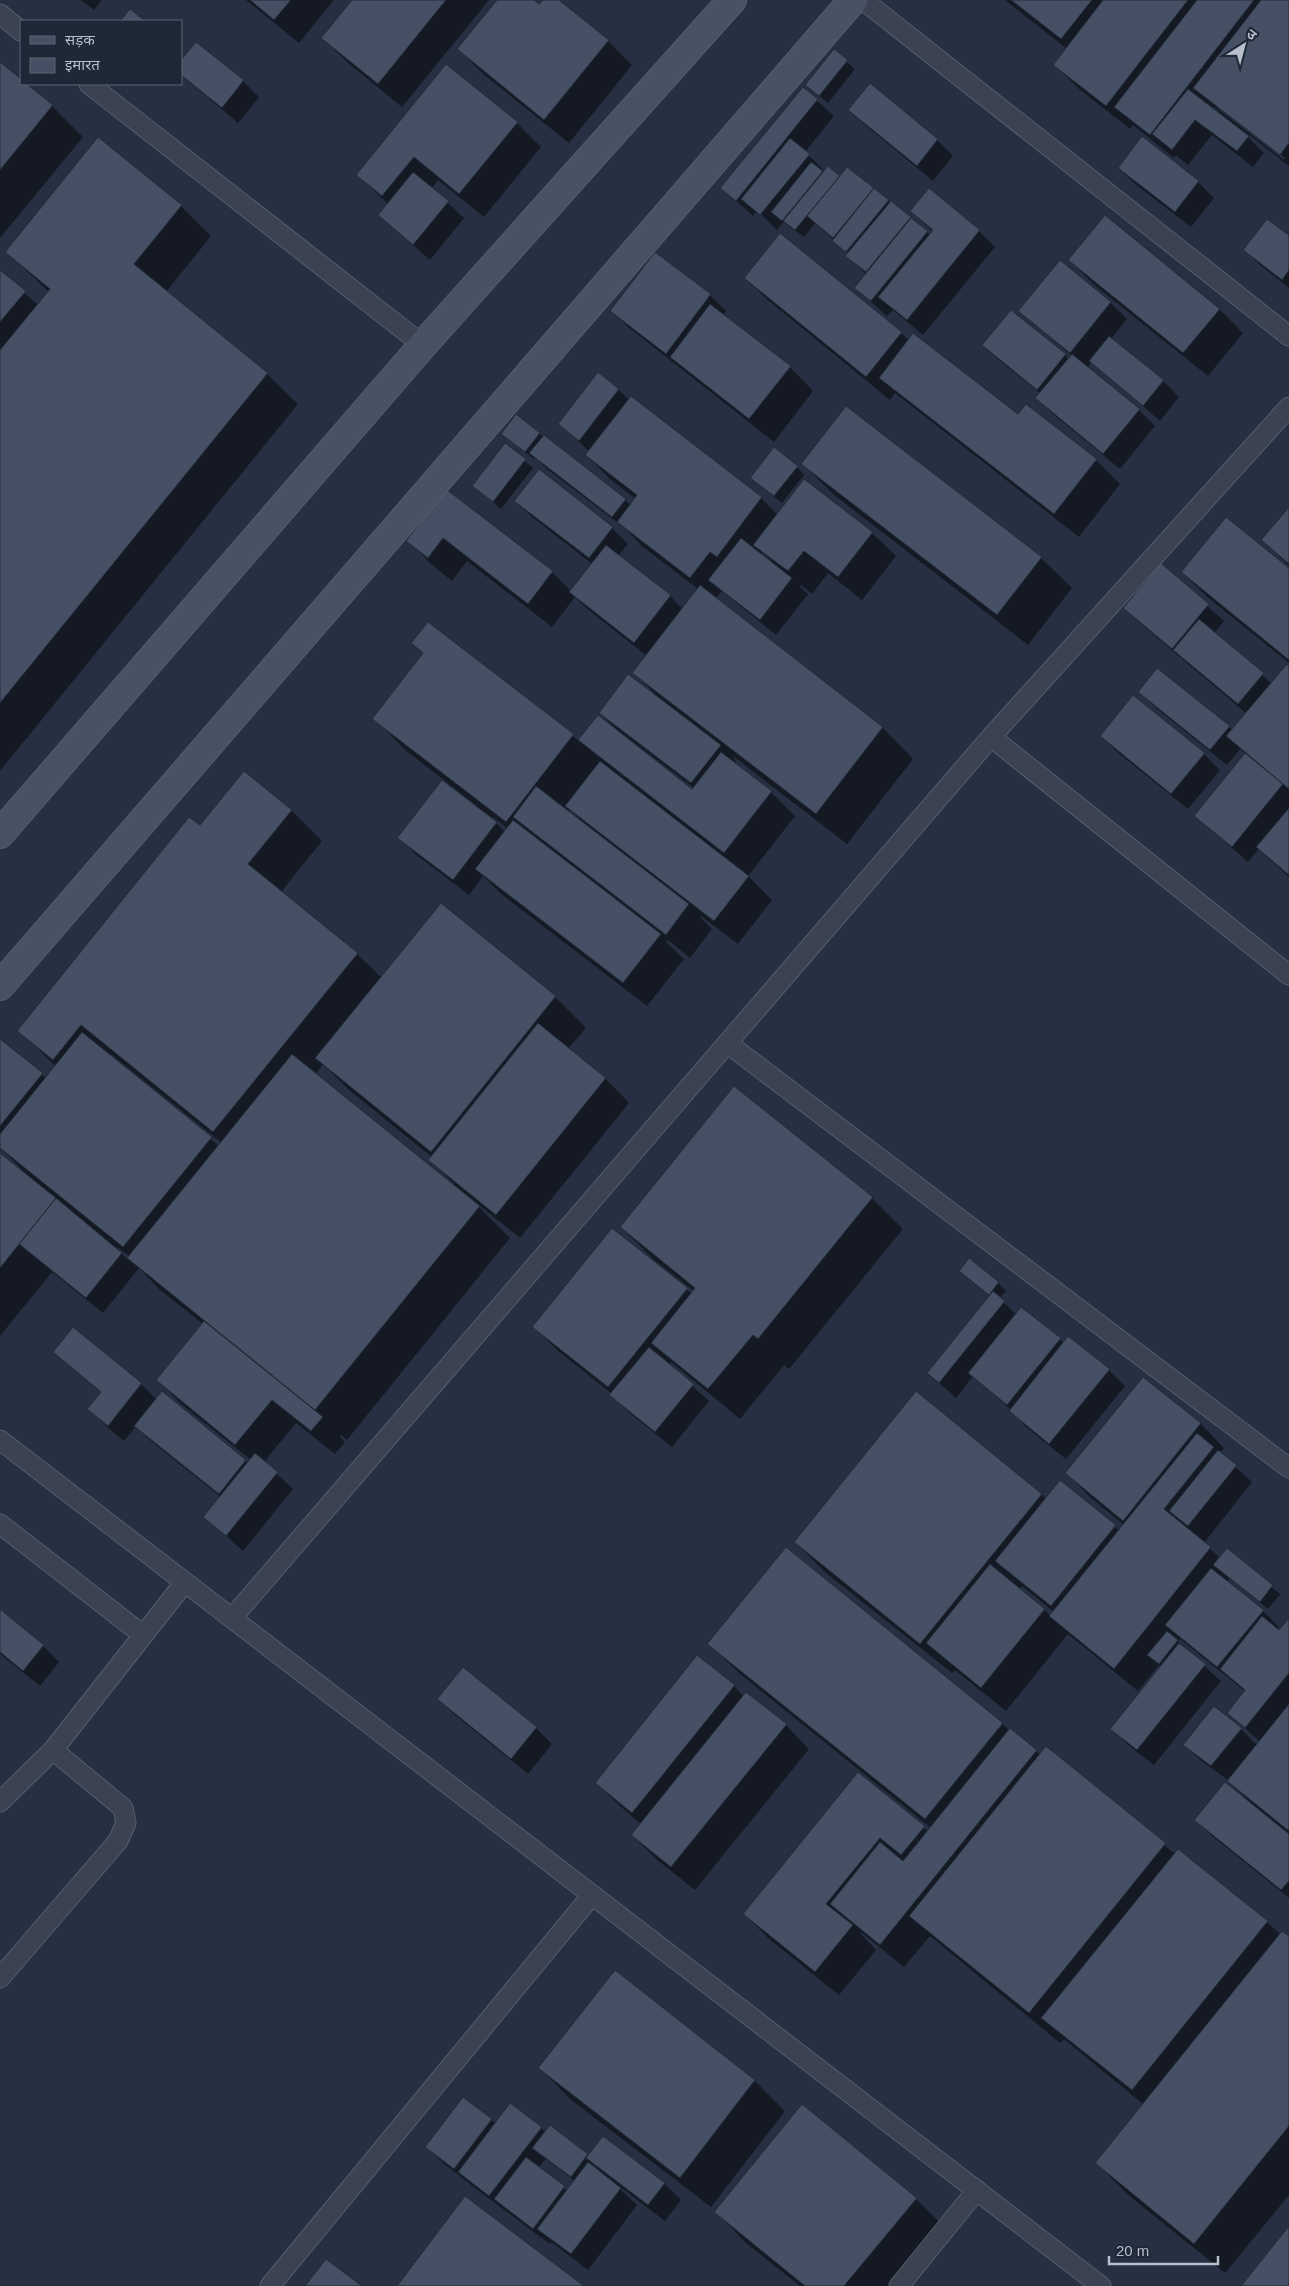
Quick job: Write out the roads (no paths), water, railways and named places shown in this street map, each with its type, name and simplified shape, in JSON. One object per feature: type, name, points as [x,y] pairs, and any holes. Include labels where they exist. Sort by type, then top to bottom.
[{"type":"street","points":[[0,834],[423,345],[732,0]]},
{"type":"street","points":[[0,986],[853,0]]},
{"type":"lane","points":[[863,0],[1289,336]]},
{"type":"lane","points":[[0,14],[20,30]]},
{"type":"lane","points":[[90,85],[423,345]]},
{"type":"lane","points":[[232,1618],[991,736],[1289,407]]},
{"type":"lane","points":[[991,736],[1289,975]]},
{"type":"lane","points":[[727,1043],[1289,1468]]},
{"type":"lane","points":[[0,1440],[1101,2286]]},
{"type":"lane","points":[[0,1524],[143,1635]]},
{"type":"lane","points":[[0,1802],[53,1750],[185,1582]]},
{"type":"lane","points":[[0,1978],[118,1841],[126,1823],[123,1808],[53,1750]]},
{"type":"lane","points":[[270,2286],[592,1895]]},
{"type":"lane","points":[[899,2286],[977,2190]]}]
